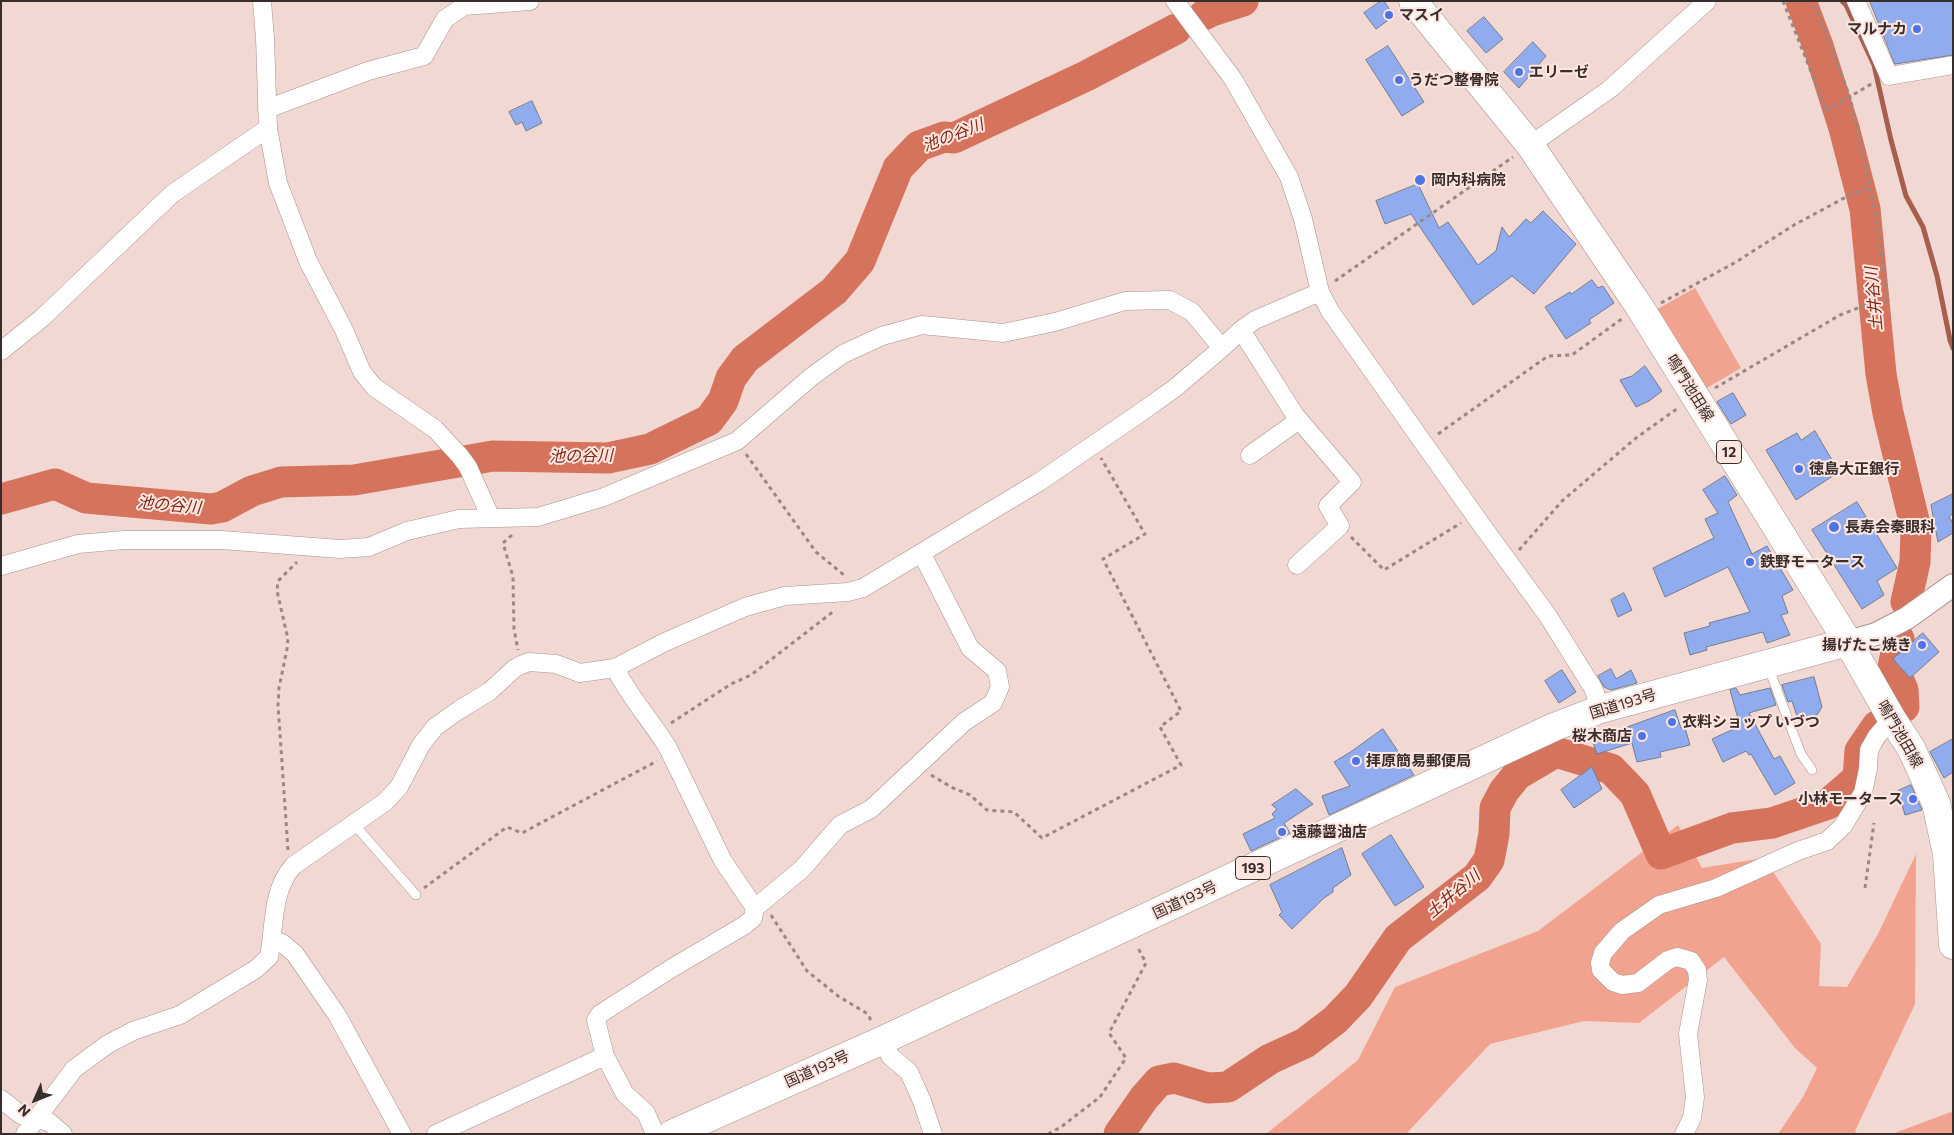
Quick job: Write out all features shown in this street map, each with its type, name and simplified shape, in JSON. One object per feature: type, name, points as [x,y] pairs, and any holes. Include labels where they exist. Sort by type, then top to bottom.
[{"type":"main road","name":"鳴門池田線","points":[[1413,1],[1530,146],[1641,309],[1848,642],[1892,719],[1911,748],[1936,803],[1947,854],[1953,945]]},
{"type":"main road","name":"国道193号","points":[[672,1134],[1127,927],[1536,735],[1601,709],[1848,642]]},
{"type":"street","points":[[262,1],[268,128],[282,192],[308,261],[344,330],[362,372],[374,388],[435,429],[464,462],[491,518]]},
{"type":"street","points":[[267,109],[368,71],[424,56],[445,19],[464,6],[530,1]]},
{"type":"street","points":[[1175,1],[1233,78],[1289,178],[1303,219],[1320,292],[1330,311],[1548,616],[1593,688],[1601,709]]},
{"type":"street","points":[[1530,146],[1610,89],[1707,1]]},
{"type":"street","points":[[1856,1],[1889,76],[1953,65]]},
{"type":"street","points":[[1,351],[42,318],[172,194],[268,128]]},
{"type":"street","points":[[25,1134],[74,1069],[108,1044],[133,1030],[180,1015],[256,969],[269,957],[275,902],[284,877],[293,866],[385,802],[400,786],[421,745],[435,727],[458,710],[490,691],[515,668],[529,662],[556,664],[580,673],[615,668],[663,643],[745,607],[785,596],[859,589],[922,554],[1039,482],[1175,388],[1255,320],[1320,292]]},
{"type":"street","points":[[1,566],[78,544],[124,540],[222,540],[340,549],[370,547],[408,531],[459,519],[538,517],[604,497],[737,442],[811,377],[843,354],[882,336],[922,325],[1004,332],[1055,322],[1125,301],[1170,300],[1192,312],[1222,348]]},
{"type":"street","points":[[1241,330],[1300,420],[1352,482],[1328,506],[1340,526],[1298,565]]},
{"type":"street","points":[[1250,456],[1300,420]]},
{"type":"street","points":[[655,1134],[646,1113],[625,1094],[605,1056],[596,1020],[600,1014],[672,968],[745,925],[753,918],[759,904],[802,869],[840,825],[871,809],[964,722],[993,703],[1000,687],[997,671],[970,648],[922,554]]},
{"type":"street","points":[[1848,642],[1876,634],[1907,618],[1953,585]]},
{"type":"street","points":[[615,668],[627,692],[658,731],[671,754],[723,861],[759,904]]},
{"type":"street","points":[[1684,1134],[1692,1118],[1696,1097],[1688,1034],[1698,980],[1697,970],[1691,962],[1677,957],[1668,960],[1638,983],[1622,986],[1613,982],[1601,970],[1600,963],[1603,952],[1622,930],[1659,905],[1716,888],[1798,851],[1827,841],[1843,826],[1863,794],[1868,769],[1868,750],[1892,719]]},
{"type":"street","points":[[272,940],[282,943],[296,954],[337,1014],[402,1134]]},
{"type":"street","points":[[882,1040],[890,1056],[909,1072],[934,1134]]},
{"type":"street","points":[[436,1134],[605,1056]]},
{"type":"street","points":[[1,1099],[21,1115],[49,1122],[62,1134]]},
{"type":"lane","points":[[1767,663],[1800,754],[1812,770]]},
{"type":"lane","points":[[354,823],[419,893]]},
{"type":"path","points":[[1784,1],[1827,112],[1843,100],[1872,84]]},
{"type":"path","points":[[1508,562],[1562,501],[1636,438],[1695,397],[1840,315],[1863,306],[1888,300],[1869,187],[1850,97],[1813,1]]},
{"type":"path","points":[[1320,292],[1530,146]]},
{"type":"path","points":[[1424,444],[1548,356],[1572,355],[1641,309],[1736,262],[1794,225],[1869,187]]},
{"type":"path","points":[[658,731],[731,684],[751,675],[859,589],[841,571],[816,552],[737,442]]},
{"type":"path","points":[[920,764],[930,774],[953,788],[970,795],[987,810],[1014,812],[1042,838],[1181,765],[1160,727],[1181,712],[1104,559],[1145,534],[1093,445]]},
{"type":"path","points":[[1340,526],[1384,570],[1474,515]]},
{"type":"path","points":[[521,665],[514,629],[513,577],[503,543],[532,517]]},
{"type":"path","points":[[293,866],[289,860],[278,705],[279,688],[288,639],[276,592],[278,581],[302,558],[306,546]]},
{"type":"path","points":[[419,893],[507,827],[522,833],[671,754]]},
{"type":"path","points":[[1865,888],[1874,823]]},
{"type":"path","points":[[759,904],[806,971],[838,996],[868,1014],[882,1040]]},
{"type":"path","points":[[1048,1134],[1061,1127],[1100,1098],[1126,1058],[1109,1033],[1146,963],[1127,927]]},
{"type":"shaded area","points":[[1695,288],[1741,368],[1700,392],[1650,313]]},
{"type":"shaded area","points":[[1678,825],[1702,868],[1764,858],[1821,944],[1819,986],[1847,987],[1878,934],[1916,854],[1915,1004],[1855,1131],[1858,1134],[1778,1134],[1803,1097],[1817,1068],[1795,1048],[1724,957],[1639,1023],[1584,1021],[1490,1044],[1406,1134],[1266,1134],[1358,1060],[1395,987],[1538,931]]},
{"type":"shaded area","points":[[1951,1112],[1953,1115],[1953,1134],[1892,1134]]},
{"type":"building","points":[[1381,1],[1384,1],[1394,16],[1376,29],[1364,13]]},
{"type":"building","name":"マルナカ","points":[[1870,1],[1953,1],[1953,55],[1895,64]]},
{"type":"building","points":[[1484,17],[1503,39],[1486,53],[1467,31]]},
{"type":"building","points":[[1533,42],[1546,56],[1519,88],[1504,72]]},
{"type":"building","points":[[1388,46],[1424,102],[1402,116],[1366,60]]},
{"type":"building","points":[[532,101],[542,123],[526,131],[522,122],[516,125],[509,112]]},
{"type":"building","points":[[1418,184],[1439,228],[1448,222],[1478,265],[1496,251],[1502,227],[1509,237],[1526,219],[1531,223],[1543,211],[1576,244],[1534,294],[1512,276],[1473,305],[1411,214],[1385,224],[1376,201]]},
{"type":"building","points":[[1592,280],[1598,288],[1603,286],[1614,303],[1589,320],[1591,323],[1566,339],[1545,307],[1570,292],[1571,294]]},
{"type":"building","points":[[1645,366],[1662,391],[1649,401],[1636,407],[1620,380],[1632,376]]},
{"type":"building","points":[[1733,393],[1746,415],[1731,424],[1717,402]]},
{"type":"building","points":[[1815,431],[1839,472],[1796,500],[1766,450],[1797,433],[1801,440]]},
{"type":"building","points":[[1725,476],[1737,495],[1728,502],[1752,554],[1767,546],[1793,590],[1782,596],[1788,613],[1781,615],[1790,635],[1767,643],[1763,632],[1706,647],[1707,650],[1690,655],[1684,633],[1710,626],[1709,623],[1750,612],[1728,567],[1665,597],[1653,568],[1714,538],[1705,519],[1718,513],[1703,490]]},
{"type":"building","points":[[1953,494],[1953,513],[1949,517],[1953,523],[1953,533],[1938,542],[1931,505]]},
{"type":"building","points":[[1857,502],[1897,568],[1877,581],[1884,595],[1862,609],[1812,530]]},
{"type":"building","points":[[1624,593],[1632,610],[1618,617],[1611,600]]},
{"type":"building","points":[[1923,633],[1939,652],[1910,678],[1893,659]]},
{"type":"building","points":[[1611,669],[1616,679],[1631,670],[1637,683],[1611,690],[1604,687],[1598,676]]},
{"type":"building","points":[[1562,670],[1576,692],[1559,703],[1545,681]]},
{"type":"building","points":[[1814,677],[1822,707],[1817,715],[1798,719],[1792,701],[1788,702],[1782,685]]},
{"type":"building","points":[[1736,688],[1740,695],[1770,688],[1776,705],[1749,713],[1774,759],[1780,756],[1795,783],[1775,795],[1751,754],[1749,755],[1746,751],[1723,762],[1712,739],[1740,726],[1730,690]]},
{"type":"building","points":[[1675,710],[1681,728],[1685,728],[1690,745],[1660,752],[1661,757],[1637,762],[1632,743],[1597,754],[1591,737]]},
{"type":"building","points":[[1383,729],[1414,775],[1329,815],[1322,796],[1350,786],[1334,762]]},
{"type":"building","points":[[1953,739],[1953,772],[1944,778],[1930,752]]},
{"type":"building","points":[[1592,767],[1602,789],[1574,808],[1561,790]]},
{"type":"building","points":[[1911,785],[1922,810],[1905,815],[1898,791]]},
{"type":"building","points":[[1296,789],[1313,804],[1284,823],[1290,833],[1251,851],[1243,834],[1275,818],[1272,814],[1277,809],[1272,805]]},
{"type":"building","points":[[1391,835],[1424,887],[1395,906],[1362,854]]},
{"type":"building","points":[[1342,848],[1351,875],[1333,888],[1333,892],[1324,898],[1292,929],[1279,915],[1282,912],[1270,885]]},
{"type":"waterway","name":"池の谷川","points":[[1204,15],[1243,1]]},
{"type":"waterway","name":"土井谷川","points":[[1801,1],[1818,46],[1844,128],[1865,209],[1881,374],[1888,413],[1916,529],[1915,562],[1906,602]]},
{"type":"waterway","points":[[1842,1],[1846,5],[1874,65],[1906,196],[1923,227],[1937,276],[1953,348]]},
{"type":"waterway","name":"池の谷川","points":[[1,499],[55,484],[86,498],[211,509],[222,507],[252,491],[281,482],[354,480],[493,456],[608,458],[650,449],[709,420],[723,401],[731,378],[745,359],[834,291],[860,261],[898,168],[919,146],[944,137],[954,138],[1086,76],[1176,29]]},
{"type":"waterway","name":"土井谷川","points":[[1895,711],[1904,707],[1903,690],[1893,667],[1899,639]]},
{"type":"waterway","name":"土井谷川","points":[[1119,1134],[1144,1098],[1159,1081],[1174,1078],[1208,1088],[1228,1087],[1270,1059],[1305,1043],[1335,1020],[1358,996],[1398,938],[1477,877],[1489,860],[1494,834],[1495,808],[1504,791],[1517,775],[1556,752],[1611,769],[1635,794],[1661,854],[1732,828],[1772,823],[1828,804],[1858,778],[1860,751],[1877,726]]},
{"type":"place","name":"マスイ","points":[[1389,15]]},
{"type":"place","name":"マルナカ","points":[[1917,29]]},
{"type":"place","name":"エリーゼ","points":[[1519,72]]},
{"type":"place","name":"うだつ整骨院","points":[[1399,80]]},
{"type":"place","name":"岡内科病院","points":[[1420,180]]},
{"type":"place","name":"徳島大正銀行","points":[[1799,469]]},
{"type":"place","name":"長寿会秦眼科","points":[[1834,527]]},
{"type":"place","name":"鉄野モータース","points":[[1750,562]]},
{"type":"place","name":"揚げたこ焼き","points":[[1922,645]]},
{"type":"place","name":"衣料ショップ いづつ","points":[[1672,722]]},
{"type":"place","name":"桜木商店","points":[[1642,736]]},
{"type":"place","name":"拝原簡易郵便局","points":[[1356,761]]},
{"type":"place","name":"小林モータース","points":[[1913,799]]},
{"type":"place","name":"遠藤醤油店","points":[[1282,832]]}]
